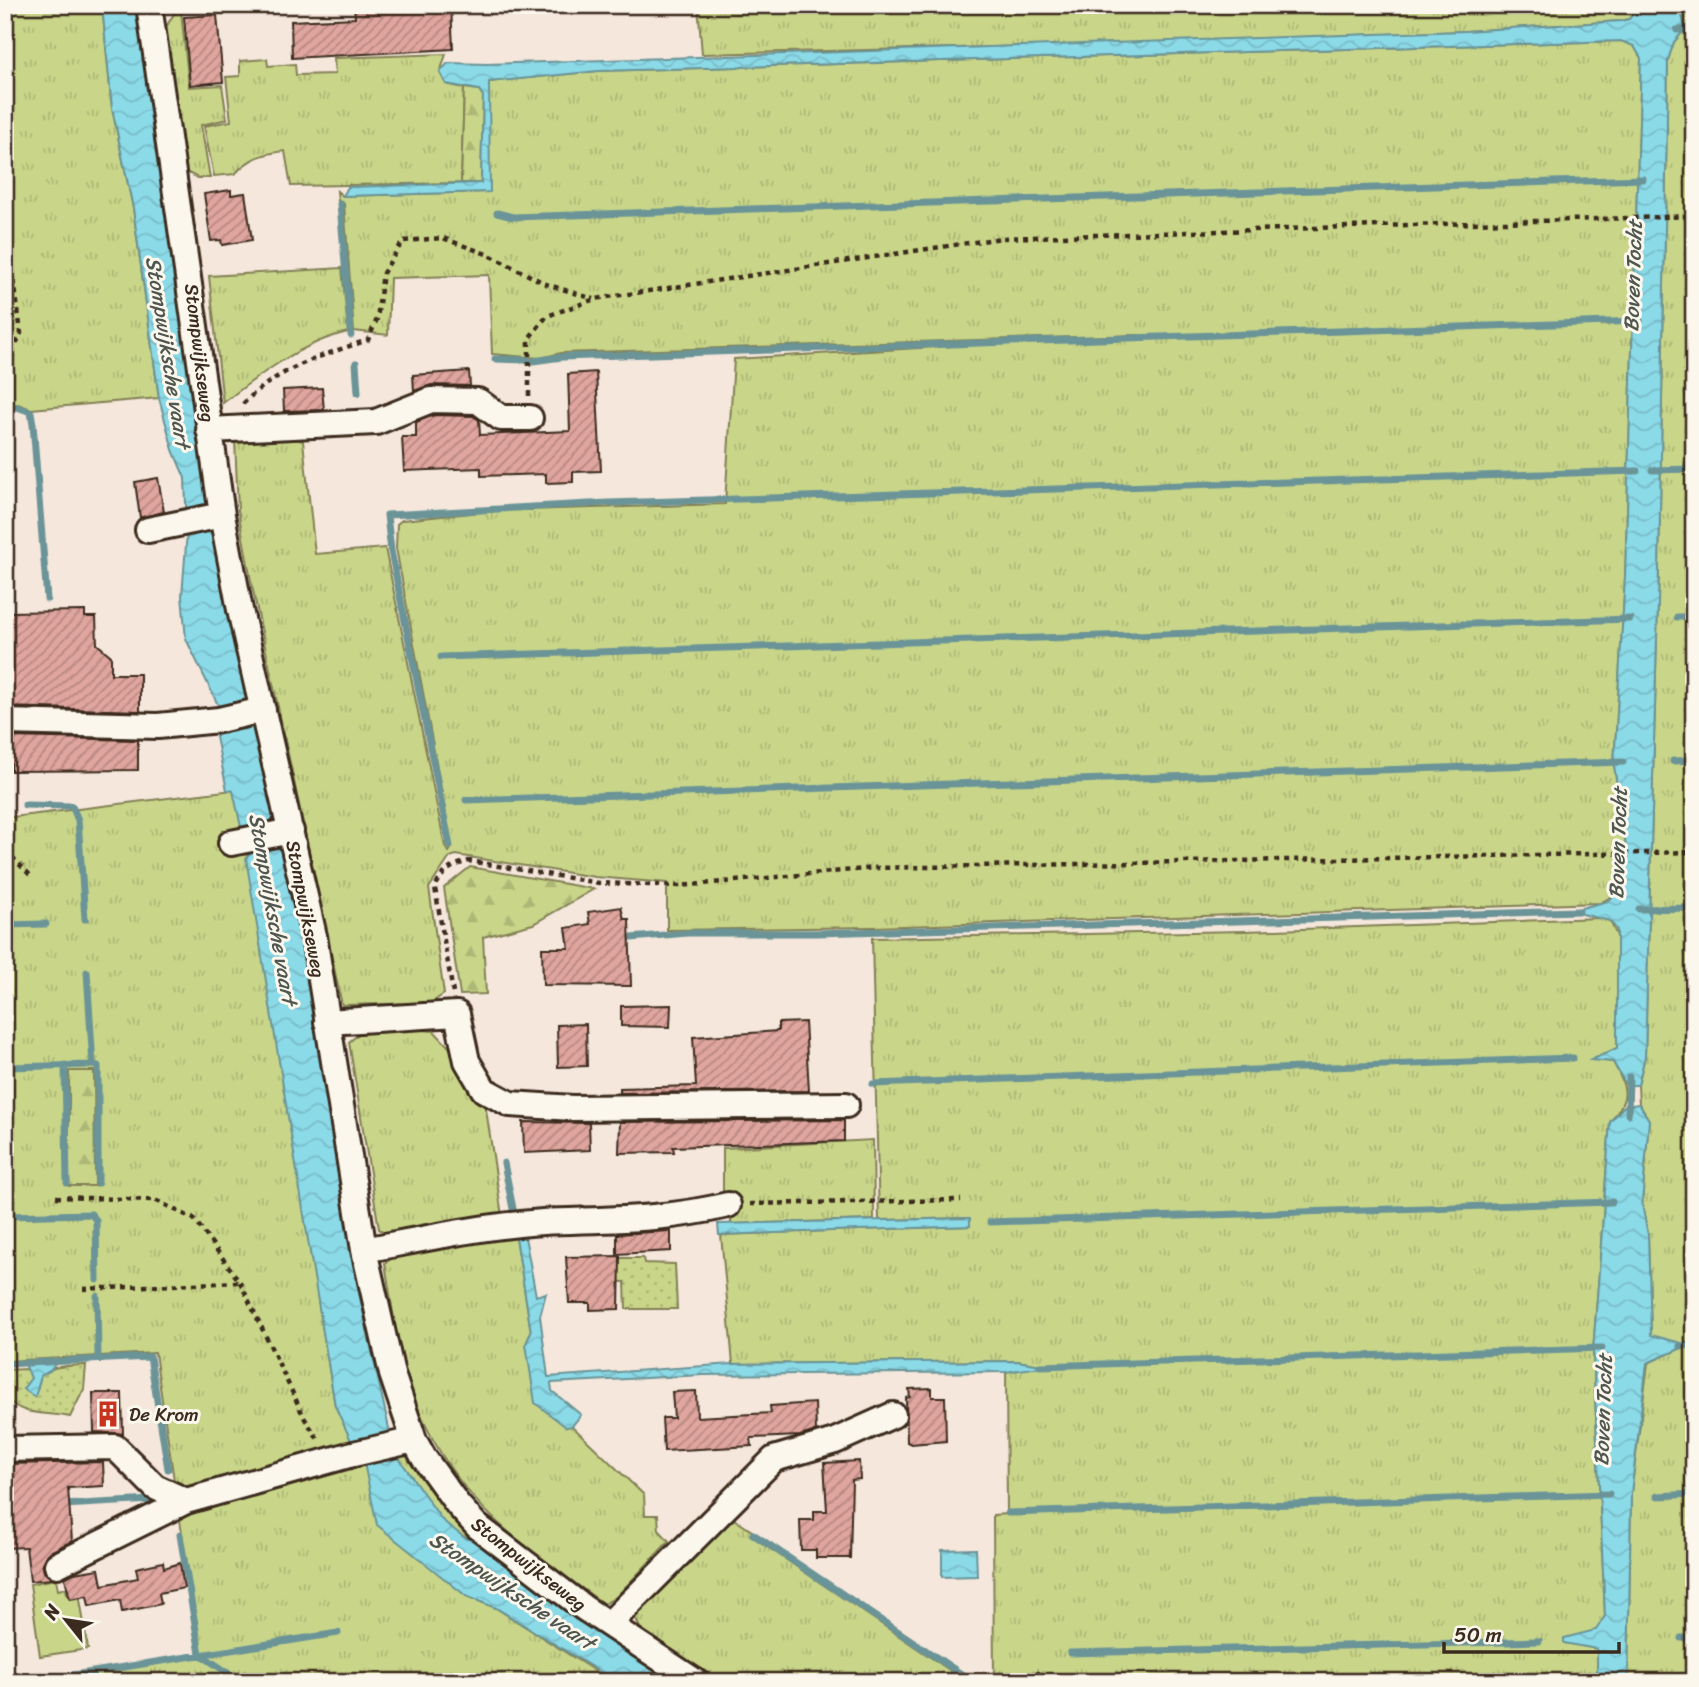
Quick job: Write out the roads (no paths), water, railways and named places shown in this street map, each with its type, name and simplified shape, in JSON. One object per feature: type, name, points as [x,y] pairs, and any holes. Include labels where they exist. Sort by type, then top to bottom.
[{"type":"street","name":"Stompwijkseweg","points":[[153,6],[189,270],[218,516],[286,832],[314,936],[364,1250],[392,1374],[404,1442],[477,1526],[537,1574],[694,1681]]},
{"type":"street","points":[[209,430],[376,422],[431,400],[478,401],[501,418],[530,418]]},
{"type":"street","points":[[148,530],[218,516]]},
{"type":"street","points":[[5,722],[158,726],[219,720],[259,711]]},
{"type":"street","points":[[237,842],[286,832]]},
{"type":"street","points":[[327,1021],[457,1014],[467,1062],[484,1090],[510,1104],[573,1108],[846,1105]]},
{"type":"street","points":[[364,1250],[485,1228],[658,1218],[728,1205]]},
{"type":"street","points":[[609,1624],[774,1459],[835,1441],[893,1415]]},
{"type":"street","points":[[57,1565],[186,1501],[340,1457],[404,1442]]},
{"type":"street","points":[[5,1449],[115,1447],[155,1486],[186,1501]]},
{"type":"water","name":"Stompwijksche vaart","points":[[102,5],[139,5],[185,320],[189,375],[210,508],[303,953],[359,1293],[394,1451],[442,1520],[465,1538],[476,1541],[555,1603],[675,1682],[613,1680],[496,1608],[466,1596],[377,1525],[360,1444],[353,1445],[335,1406],[246,858],[253,852],[248,829],[241,827],[233,791],[227,790],[216,737],[225,730],[220,709],[186,639],[182,596],[187,532],[185,478],[173,450],[159,398],[133,208],[112,108]]},
{"type":"water","points":[[1640,5],[1680,5],[1685,29],[1674,42],[1668,60],[1659,567],[1645,1056],[1638,1085],[1626,1085],[1613,1062],[1591,1060],[1617,1048],[1617,930],[1610,921],[1570,911],[1608,901],[1616,894],[1628,860],[1614,765],[1625,577],[1641,58],[1634,46],[1621,41],[598,71],[489,82],[490,192],[343,196],[348,187],[481,183],[483,96],[479,90],[446,84],[440,72],[448,63],[487,64],[1465,31],[1621,21],[1629,19]]},
{"type":"water","points":[[1639,1104],[1649,1120],[1642,1204],[1648,1235],[1651,1335],[1689,1345],[1647,1363],[1631,1493],[1628,1682],[1597,1682],[1597,1649],[1564,1643],[1564,1638],[1596,1630],[1605,1616],[1593,1352],[1610,1122],[1624,1106]]},
{"type":"water","points":[[970,1218],[970,1226],[719,1235],[718,1224]]},
{"type":"water","points":[[516,1237],[525,1237],[536,1296],[546,1293],[540,1316],[548,1377],[733,1364],[1017,1361],[1047,1366],[1006,1372],[703,1375],[551,1383],[552,1391],[581,1415],[572,1426],[566,1427],[535,1403],[526,1344],[531,1332]]},
{"type":"water","points":[[57,1361],[51,1370],[41,1376],[35,1397],[23,1389],[31,1378],[25,1364]]},
{"type":"water","points":[[976,1549],[977,1576],[942,1577],[942,1550]]},
{"type":"waterway","points":[[1677,30],[1694,29]]},
{"type":"waterway","points":[[497,213],[513,217],[1643,179]]},
{"type":"waterway","points":[[340,204],[351,335]]},
{"type":"waterway","points":[[1688,321],[1694,320]]},
{"type":"waterway","points":[[533,361],[562,357],[1640,321]]},
{"type":"waterway","points":[[495,359],[527,360]]},
{"type":"waterway","points":[[356,363],[358,393]]},
{"type":"waterway","points":[[17,407],[31,412],[33,424],[47,599]]},
{"type":"waterway","points":[[1652,470],[1694,469]]},
{"type":"waterway","points":[[450,846],[391,551],[387,515],[608,503],[1637,471]]},
{"type":"waterway","points":[[1677,617],[1694,617]]},
{"type":"waterway","points":[[441,657],[1630,619]]},
{"type":"waterway","points":[[1673,761],[1694,760]]},
{"type":"waterway","points":[[466,800],[1623,762]]},
{"type":"waterway","points":[[25,805],[72,806],[78,820],[85,919]]},
{"type":"waterway","points":[[1639,909],[1694,908]]},
{"type":"waterway","points":[[631,938],[687,933],[817,933],[1579,911]]},
{"type":"waterway","points":[[5,925],[46,924]]},
{"type":"waterway","points":[[5,1067],[93,1065],[87,972]]},
{"type":"waterway","points":[[873,1084],[1573,1058]]},
{"type":"waterway","points":[[65,1065],[67,1183]]},
{"type":"waterway","points":[[93,1065],[98,1066],[98,1183]]},
{"type":"waterway","name":"Boven Tocht","points":[[1628,1114],[1629,1077]]},
{"type":"waterway","points":[[504,1163],[514,1214]]},
{"type":"waterway","points":[[990,1222],[1612,1202]]},
{"type":"waterway","points":[[5,1216],[91,1214],[96,1220],[97,1280]]},
{"type":"waterway","points":[[97,1296],[98,1358]]},
{"type":"waterway","points":[[1680,1346],[1694,1345]]},
{"type":"waterway","points":[[1040,1366],[1602,1348]]},
{"type":"waterway","points":[[5,1364],[150,1357],[168,1469]]},
{"type":"waterway","points":[[1008,1513],[1609,1494]]},
{"type":"waterway","points":[[1657,1496],[1694,1494]]},
{"type":"waterway","points":[[63,1505],[153,1500]]},
{"type":"waterway","points":[[753,1534],[973,1682]]},
{"type":"waterway","points":[[180,1535],[200,1654],[228,1673]]},
{"type":"waterway","points":[[30,1682],[338,1633]]},
{"type":"waterway","points":[[1681,1638],[1694,1637]]},
{"type":"waterway","points":[[1070,1653],[1539,1641]]},
{"type":"place","name":"De Krom","points":[[108,1414]]}]
